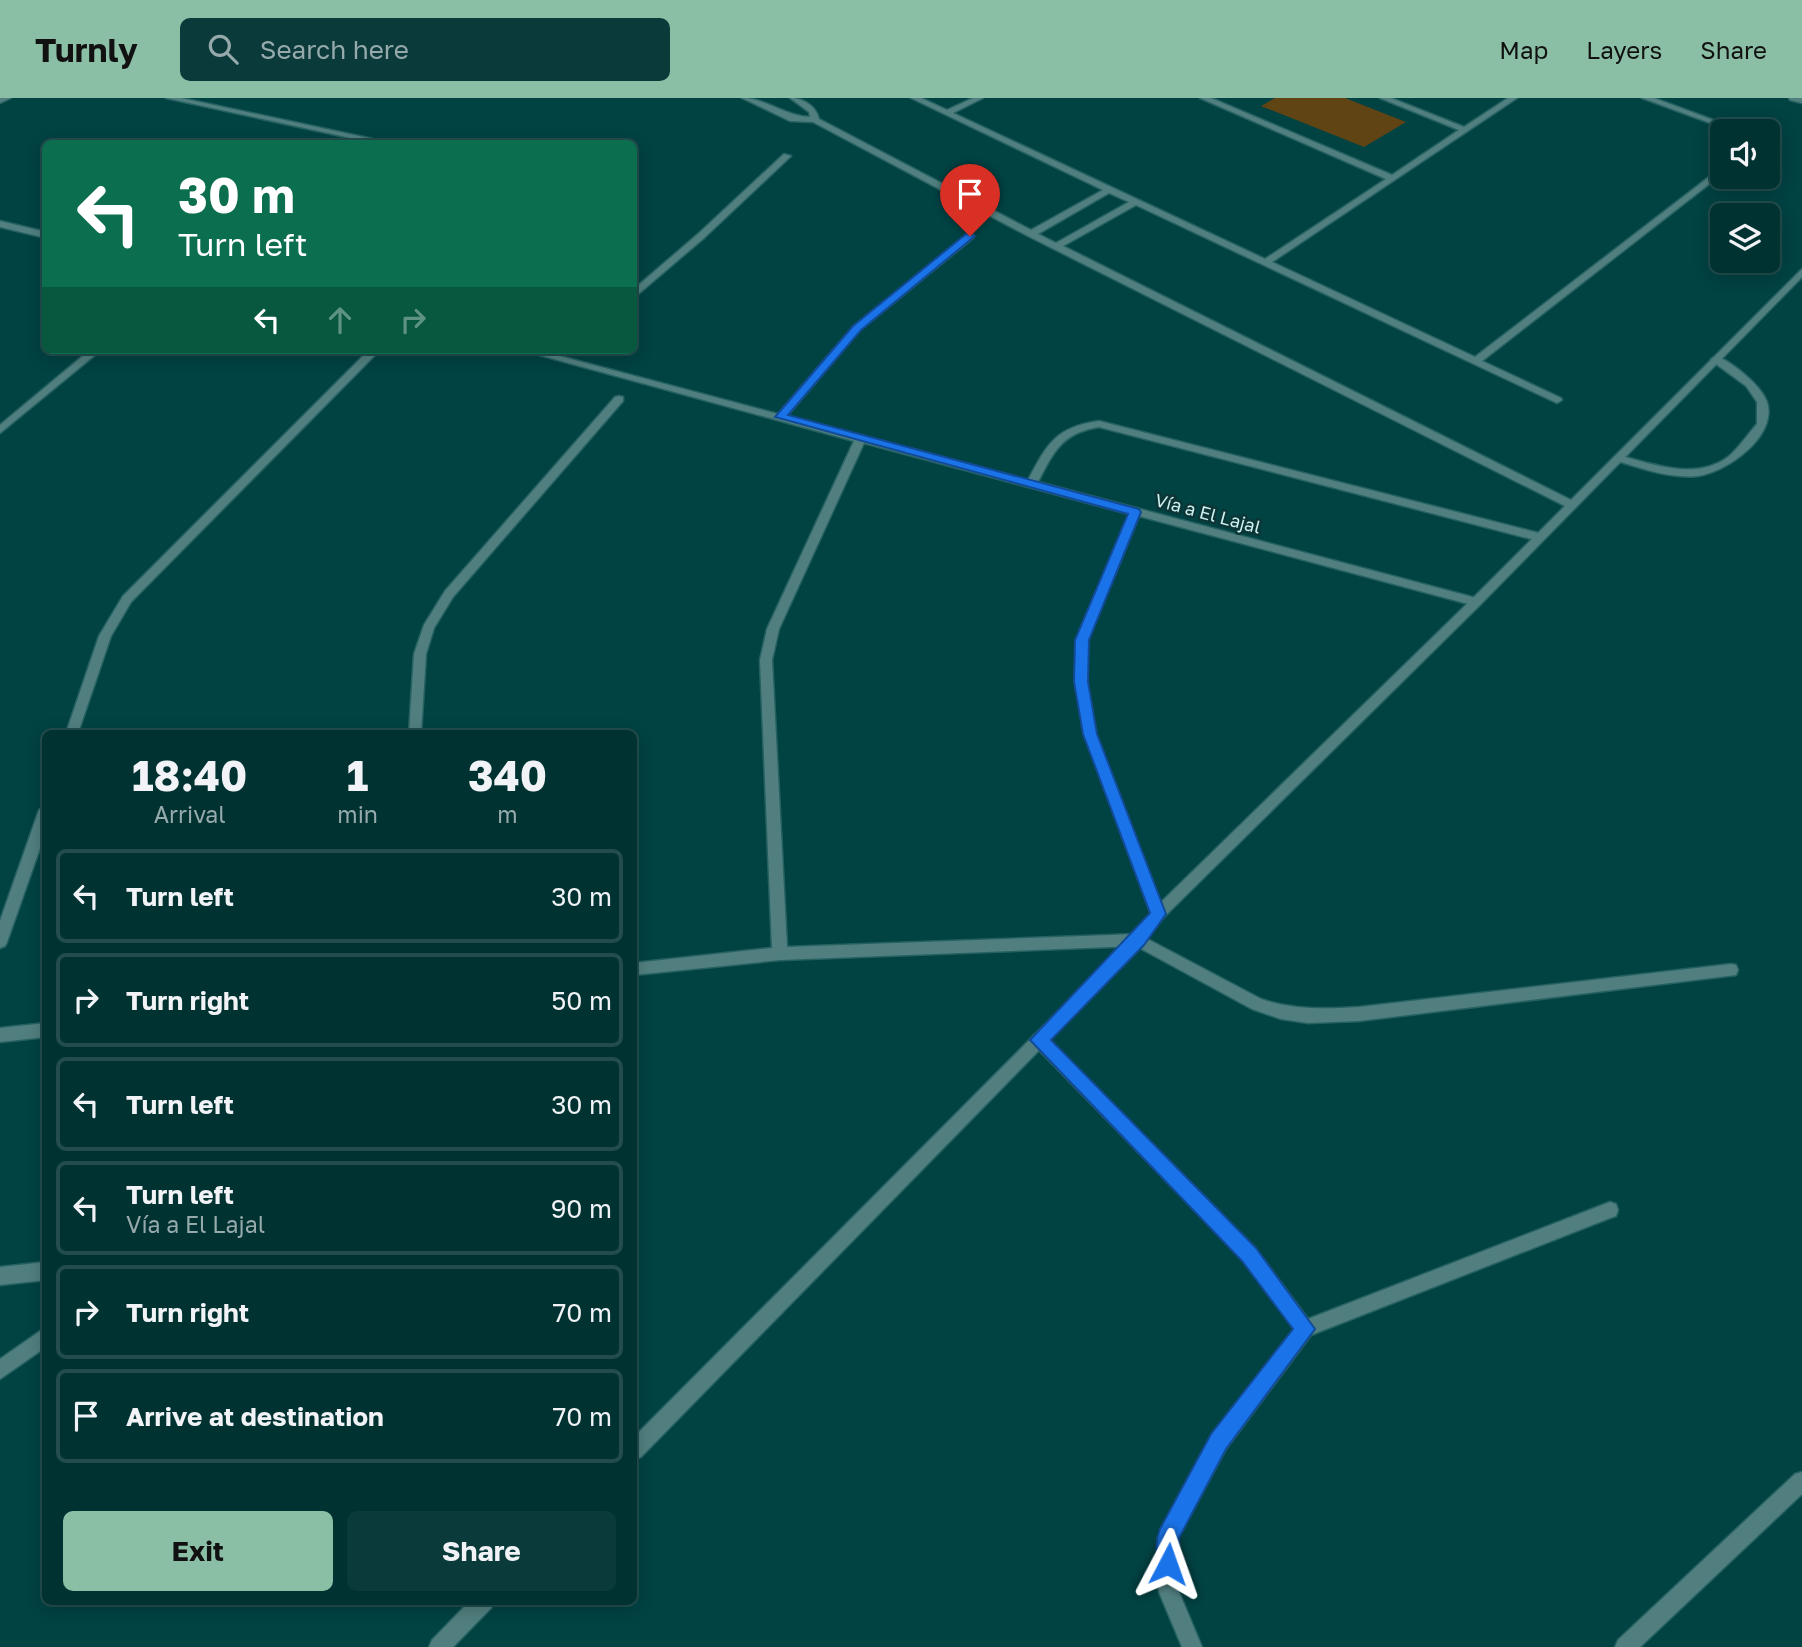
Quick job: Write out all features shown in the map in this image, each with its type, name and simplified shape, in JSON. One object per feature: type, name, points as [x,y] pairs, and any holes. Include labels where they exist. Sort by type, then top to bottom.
[{"type":"street","points":[[0,101],[8,98]]},
{"type":"street","points":[[170,98],[374,140]]},
{"type":"street","points":[[210,106],[228,98]]},
{"type":"street","points":[[746,98],[793,119],[815,120],[1031,234],[1571,505]]},
{"type":"street","points":[[794,98],[813,111],[815,120]]},
{"type":"street","points":[[915,98],[1557,400]]},
{"type":"street","points":[[947,113],[979,98]]},
{"type":"street","points":[[1204,98],[1392,178]]},
{"type":"street","points":[[1384,98],[1465,130]]},
{"type":"street","points":[[1265,263],[1513,98]]},
{"type":"street","points":[[1646,98],[1710,121]]},
{"type":"street","points":[[1793,98],[1802,101]]},
{"type":"street","points":[[637,290],[701,236],[787,156]]},
{"type":"street","points":[[1475,362],[1710,179]]},
{"type":"street","points":[[1031,234],[1108,190]]},
{"type":"street","points":[[1057,246],[1135,202]]},
{"type":"street","points":[[3,228],[42,234]]},
{"type":"street","points":[[780,417],[857,328],[970,236]]},
{"type":"street","points":[[637,1447],[1138,940],[1158,914],[1476,602],[1802,272]]},
{"type":"street","points":[[0,430],[91,354]]},
{"type":"street","points":[[73,730],[105,636],[127,599],[371,354]]},
{"type":"street","name":"Vía a El Lajal","points":[[562,354],[860,440],[1476,602]]},
{"type":"street","points":[[1618,458],[1658,470],[1695,474],[1725,464],[1762,425],[1762,402],[1750,384],[1716,359]]},
{"type":"street","points":[[415,730],[420,654],[428,628],[449,594],[620,399]]},
{"type":"street","points":[[1031,484],[1057,438],[1078,426],[1099,424],[1538,537]]},
{"type":"street","points":[[780,954],[766,660],[773,629],[860,440]]},
{"type":"street","points":[[1135,512],[1082,640],[1081,682],[1090,734],[1158,914]]},
{"type":"street","points":[[0,942],[42,821]]},
{"type":"street","points":[[637,969],[780,954],[1138,940],[1257,1004],[1308,1016],[1359,1014],[1731,970]]},
{"type":"street","points":[[0,1035],[42,1030]]},
{"type":"street","points":[[1039,1040],[1249,1254],[1305,1329]]},
{"type":"street","points":[[1192,1647],[1169,1592],[1168,1537],[1219,1442],[1305,1329],[1610,1210]]},
{"type":"street","points":[[0,1276],[42,1271]]},
{"type":"street","points":[[0,1370],[42,1339]]},
{"type":"street","points":[[1625,1647],[1802,1480]]},
{"type":"street","points":[[439,1647],[477,1605]]},
{"type":"shaded area","points":[[1275,98],[1345,98],[1406,122],[1364,147],[1261,106]]},
{"type":"route","points":[[970,236],[857,328],[780,417],[1135,512],[1082,640],[1081,682],[1090,734],[1158,914],[1138,940],[1039,1040],[1249,1254],[1305,1329],[1219,1442],[1168,1537],[1168,1564]]}]
